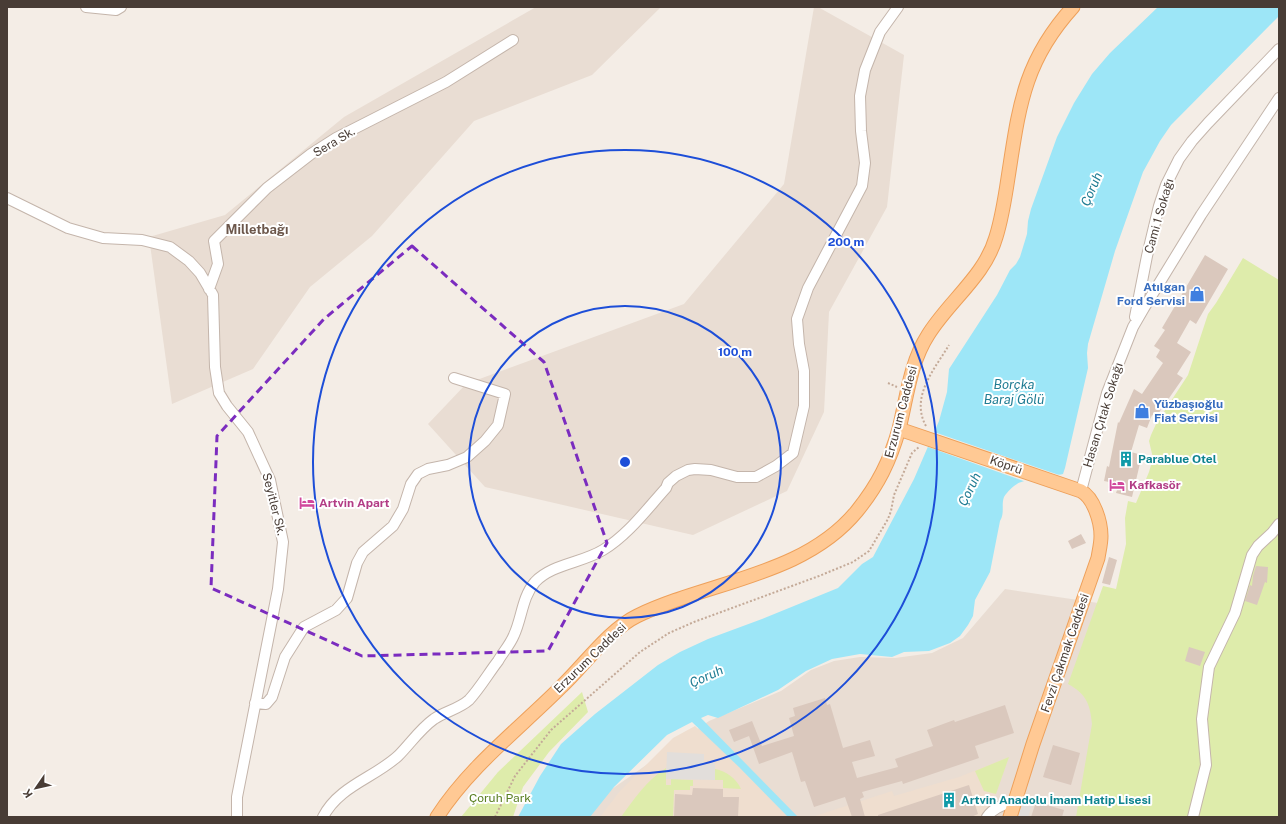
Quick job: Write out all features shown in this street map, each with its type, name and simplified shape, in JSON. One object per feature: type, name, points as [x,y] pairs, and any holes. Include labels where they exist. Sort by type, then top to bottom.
[{"type":"main road","name":"Erzurum Caddesi","points":[[437,817],[448,800],[465,779],[626,622],[636,616],[667,604],[790,561],[816,547],[835,533],[856,514],[881,478],[898,429],[908,385],[919,351],[941,316],[985,262],[996,240],[1001,221],[1016,123],[1025,88],[1039,53],[1058,23],[1073,7]]},
{"type":"main road","name":"Köprü","points":[[898,429],[1081,491]]},
{"type":"main road","name":"Fevzi Çakmak Caddesi","points":[[1010,817],[1033,744],[1098,558],[1101,534],[1100,524],[1092,503],[1087,495],[1081,491]]},
{"type":"street","points":[[86,7],[116,10],[121,7]]},
{"type":"street","points":[[323,817],[329,807],[341,794],[391,762],[427,725],[443,714],[463,705],[470,700],[511,642],[525,598],[529,590],[541,577],[554,569],[588,558],[614,543],[666,488],[672,479],[681,472],[695,469],[711,470],[737,477],[756,476],[776,466],[793,454],[804,406],[804,371],[799,344],[797,319],[808,288],[862,186],[865,163],[861,131],[860,96],[865,70],[880,32],[898,7]]},
{"type":"street","name":"Sera Sk.","points":[[209,289],[218,264],[214,241],[268,188],[311,154],[336,138],[446,82],[513,40]]},
{"type":"street","name":"Cami 1 Sokağı","points":[[1133,327],[1147,256],[1159,206],[1173,169],[1184,150],[1196,136],[1279,49]]},
{"type":"street","name":"Hasan Çıtak Sokağı","points":[[1081,491],[1107,393],[1133,327],[1201,215],[1279,98]]},
{"type":"street","name":"Seyitler Sk.","points":[[7,198],[68,228],[103,238],[142,240],[170,247],[189,261],[200,273],[213,295],[215,367],[219,393],[227,406],[248,432],[270,480],[283,542],[278,589],[237,797],[237,817]]},
{"type":"street","points":[[255,703],[266,704],[272,697],[285,657],[304,627],[336,610],[347,598],[357,563],[363,552],[393,526],[403,509],[411,484],[418,474],[448,465],[467,457],[485,441],[498,426],[505,394],[454,378]]},
{"type":"street","points":[[1193,817],[1206,765],[1202,719],[1209,667],[1235,613],[1252,555],[1258,546],[1279,524]]},
{"type":"street","points":[[987,817],[996,807],[1015,801]]},
{"type":"path","points":[[495,817],[515,776],[551,730],[640,652],[669,633],[694,622],[819,576],[853,562],[869,551],[888,519],[894,495],[912,453],[926,438],[921,415],[921,395],[926,382],[949,346]]},
{"type":"highlighted area","points":[[412,246],[544,362],[607,543],[548,651],[362,656],[211,588],[217,436],[324,319]]},
{"type":"shaded area","points":[[536,7],[661,7],[592,75],[474,121],[372,236],[310,287],[253,369],[172,404],[149,237],[225,215],[344,117]]},
{"type":"shaded area","points":[[814,7],[818,7],[904,55],[887,207],[829,312],[824,412],[787,491],[693,535],[485,487],[428,424],[466,384],[684,304],[784,184]]},
{"type":"shaded area","points":[[1005,589],[1279,630],[1279,817],[577,817],[582,810],[709,721],[781,691],[811,670],[834,661],[860,657],[895,658],[932,653],[963,638]]},
{"type":"shaded area","points":[[695,726],[739,767],[788,817],[600,817],[620,791],[673,738]]},
{"type":"shaded area","points":[[667,752],[704,754],[704,762],[715,763],[715,780],[666,779]]},
{"type":"shaded area","points":[[1009,757],[994,799],[983,817],[812,817],[892,791],[894,796],[959,777]]},
{"type":"shaded area","points":[[1020,797],[1033,801],[1028,817],[1014,817]]},
{"type":"green space","points":[[1243,258],[1279,280],[1279,817],[1076,817],[1092,724],[1090,710],[1086,700],[1079,692],[1068,684],[1103,586],[1116,589],[1126,544],[1125,518],[1128,501],[1136,503],[1149,472],[1153,458],[1149,441],[1151,435],[1156,424],[1188,375],[1208,314]]},
{"type":"green space","name":"Çoruh Park","points":[[582,692],[588,712],[549,752],[523,787],[513,817],[461,817],[498,772]]},
{"type":"green space","points":[[1009,757],[996,794],[984,791],[975,771]]},
{"type":"green space","points":[[666,768],[666,785],[671,785],[671,779],[693,780],[693,786],[690,786],[690,790],[674,790],[673,817],[621,817],[647,784]]},
{"type":"green space","points":[[715,769],[731,776],[741,789],[723,788],[723,780],[715,780]]},
{"type":"water","name":"Borçka Baraj Gölü","points":[[1158,7],[1279,7],[1279,16],[1171,125],[1160,141],[1143,172],[1115,251],[1088,344],[1088,368],[1063,474],[1021,482],[1015,485],[1004,497],[1002,515],[990,572],[975,600],[973,616],[960,636],[950,643],[929,651],[904,652],[892,657],[860,654],[832,659],[806,671],[778,690],[718,718],[708,715],[701,718],[798,817],[788,817],[692,722],[667,735],[614,787],[590,817],[518,817],[540,776],[561,744],[595,714],[658,665],[680,652],[708,639],[838,588],[862,564],[873,557],[914,479],[939,421],[947,392],[949,369],[997,295],[1010,270],[1020,257],[1027,234],[1031,209],[1057,137],[1074,103],[1092,74],[1110,53]]},
{"type":"pier","points":[[934,432],[1062,476],[1029,483],[928,447]]},
{"type":"building","points":[[1205,255],[1228,269],[1196,324],[1190,320],[1177,343],[1191,352],[1177,374],[1183,378],[1156,417],[1152,415],[1147,428],[1139,425],[1131,452],[1142,455],[1132,497],[1116,493],[1117,490],[1108,488],[1109,482],[1104,481],[1107,466],[1109,467],[1118,422],[1119,423],[1134,389],[1142,394],[1163,363],[1156,357],[1160,350],[1154,346],[1165,330],[1162,328]]},
{"type":"building","points":[[1081,534],[1086,543],[1072,549],[1068,541]]},
{"type":"building","points":[[1109,557],[1117,560],[1110,585],[1102,583]]},
{"type":"building","points":[[1256,566],[1268,567],[1267,583],[1265,582],[1257,605],[1245,601],[1250,585],[1252,586]]},
{"type":"building","points":[[1189,647],[1205,652],[1200,666],[1185,661]]},
{"type":"building","points":[[825,698],[827,705],[830,704],[843,748],[870,740],[875,756],[852,762],[857,778],[898,767],[895,759],[933,746],[927,730],[954,720],[955,722],[1005,705],[1014,733],[975,746],[979,758],[903,784],[902,781],[862,792],[864,797],[860,799],[865,817],[852,817],[845,797],[814,807],[805,781],[801,782],[792,752],[759,764],[749,736],[734,742],[729,730],[752,721],[762,746],[794,736],[789,718],[795,716],[793,708]]},
{"type":"building","points":[[1053,745],[1080,753],[1071,785],[1043,777]]},
{"type":"building","name":"Artvin Anadolu İmam Hatip Lisesi","points":[[969,785],[978,814],[971,817],[878,817],[878,815]]},
{"type":"building","points":[[693,788],[723,789],[723,797],[739,797],[738,817],[674,817],[675,794],[692,795]]},
{"type":"building","points":[[1036,802],[1064,810],[1062,817],[1031,817]]},
{"type":"place","name":"Atılgan Ford Servisi","points":[[1197,294]]},
{"type":"place","name":"Yüzbaşıoğlu Fiat Servisi","points":[[1142,411]]},
{"type":"place","name":"Parablue Otel","points":[[1126,459]]},
{"type":"place","name":"Kafkasör","points":[[1117,485]]},
{"type":"place","name":"Artvin Apart","points":[[307,503]]},
{"type":"place","name":"Artvin Anadolu İmam Hatip Lisesi","points":[[949,800]]},
{"type":"district","name":"Milletbağı","points":[[257,229]]},
{"type":"water label","name":"Çoruh","points":[[1091,189]]},
{"type":"water label","name":"Çoruh","points":[[969,489]]},
{"type":"water label","name":"Çoruh","points":[[706,676]]}]
